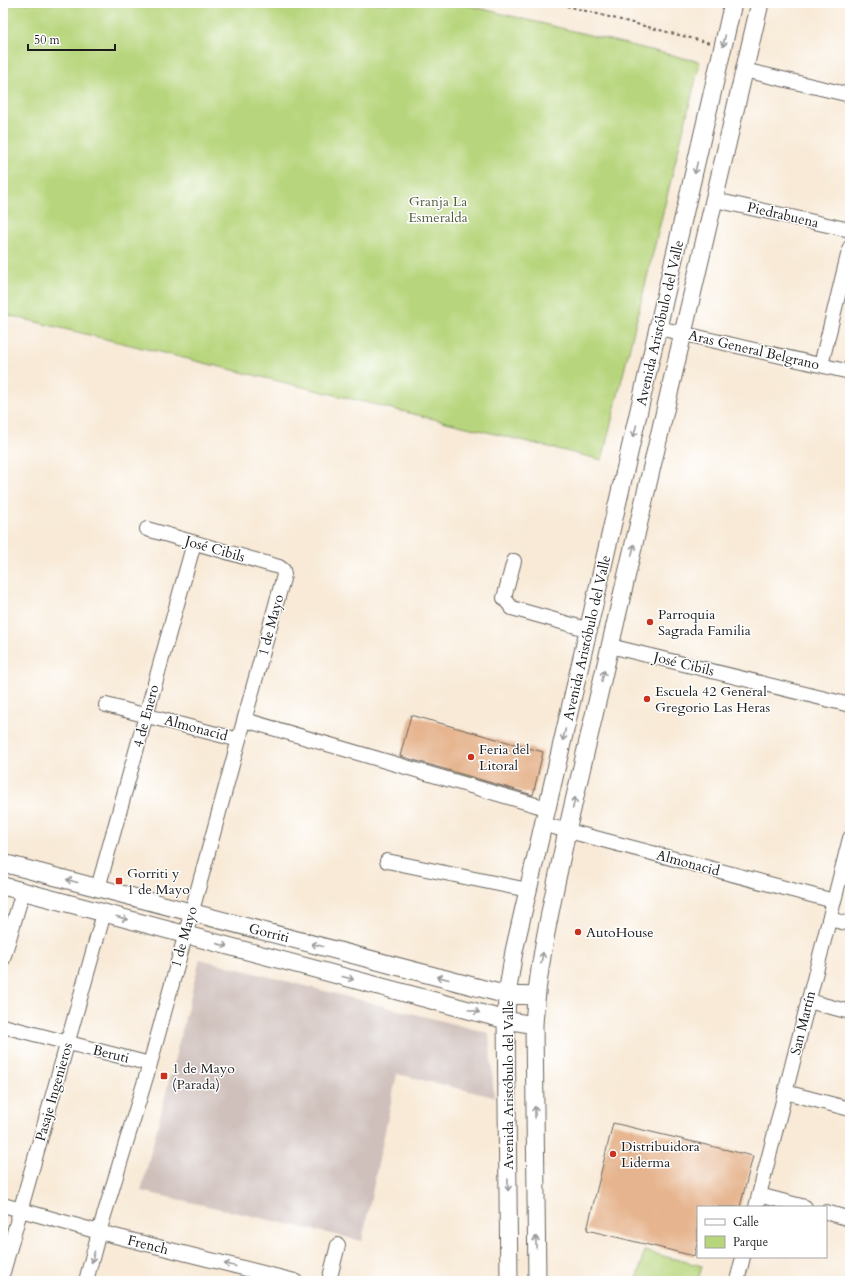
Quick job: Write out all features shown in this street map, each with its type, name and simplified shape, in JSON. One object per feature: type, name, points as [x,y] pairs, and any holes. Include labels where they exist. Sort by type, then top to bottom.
[{"type":"main road","name":"Avenida Aristóbulo del Valle","points":[[509,1281],[506,1020],[514,951],[544,816],[590,630],[733,3]]},
{"type":"main road","name":"Avenida Aristóbulo del Valle","points":[[537,1281],[534,1025],[536,996],[567,831],[760,3]]},
{"type":"main road","name":"Gorriti","points":[[3,863],[508,995],[536,996]]},
{"type":"main road","name":"Gorriti","points":[[3,886],[506,1020],[534,1025]]},
{"type":"street","points":[[744,70],[850,95]]},
{"type":"street","name":"Piedrabuena","points":[[715,200],[850,230]]},
{"type":"street","points":[[821,365],[850,247]]},
{"type":"street","name":"Aras General Belgrano","points":[[659,328],[850,372]]},
{"type":"street","name":"José Cibils","points":[[147,529],[279,567],[283,570]]},
{"type":"street","name":"4 de Enero","points":[[98,888],[194,543]]},
{"type":"street","points":[[514,561],[504,598],[506,603],[512,608],[590,630]]},
{"type":"street","name":"1 de Mayo","points":[[86,1281],[99,1232],[150,1064],[184,935],[245,720],[284,575],[283,570]]},
{"type":"street","name":"José Cibils","points":[[610,646],[850,705]]},
{"type":"street","name":"Almonacid","points":[[106,705],[239,740]]},
{"type":"street","name":"Almonacid","points":[[245,720],[544,816],[567,831],[834,901]]},
{"type":"street","name":"San Martín","points":[[758,1201],[850,838]]},
{"type":"street","points":[[387,861],[528,890]]},
{"type":"street","points":[[3,959],[23,891]]},
{"type":"street","name":"Pasaje Ingenieros","points":[[3,1272],[104,913]]},
{"type":"street","points":[[830,919],[850,924]]},
{"type":"street","points":[[808,1002],[850,1012]]},
{"type":"street","name":"Beruti","points":[[3,1026],[150,1064]]},
{"type":"street","points":[[786,1092],[850,1109]]},
{"type":"street","points":[[758,1201],[797,1206]]},
{"type":"street","name":"French","points":[[3,1205],[99,1232],[294,1281]]},
{"type":"street","points":[[827,1212],[850,1218]]},
{"type":"street","points":[[329,1281],[338,1245]]},
{"type":"street","points":[[736,1281],[743,1258]]},
{"type":"path","points":[[555,3],[723,46]]},
{"type":"shaded area","points":[[200,959],[489,1033],[494,1097],[397,1074],[362,1241],[141,1191]]},
{"type":"green space","name":"Granja La Esmeralda","points":[[3,3],[458,3],[700,62],[602,460],[3,314]]},
{"type":"green space","points":[[644,1251],[702,1266],[698,1281],[637,1281]]},
{"type":"building","name":"Feria del Litoral","points":[[411,715],[543,752],[533,795],[400,756]]},
{"type":"building","points":[[613,1123],[753,1156],[740,1206],[697,1206],[697,1244],[694,1256],[587,1230]]},
{"type":"place","name":"Parroquia Sagrada Familia","points":[[650,622]]},
{"type":"place","name":"Escuela 42 General Gregorio Las Heras","points":[[647,699]]},
{"type":"place","name":"Feria del Litoral","points":[[471,757]]},
{"type":"place","name":"Gorriti y 1 de Mayo","points":[[119,881]]},
{"type":"place","name":"AutoHouse","points":[[578,932]]},
{"type":"place","name":"1 de Mayo (Parada)","points":[[164,1076]]},
{"type":"place","name":"Distribuidora Liderma","points":[[613,1154]]}]
